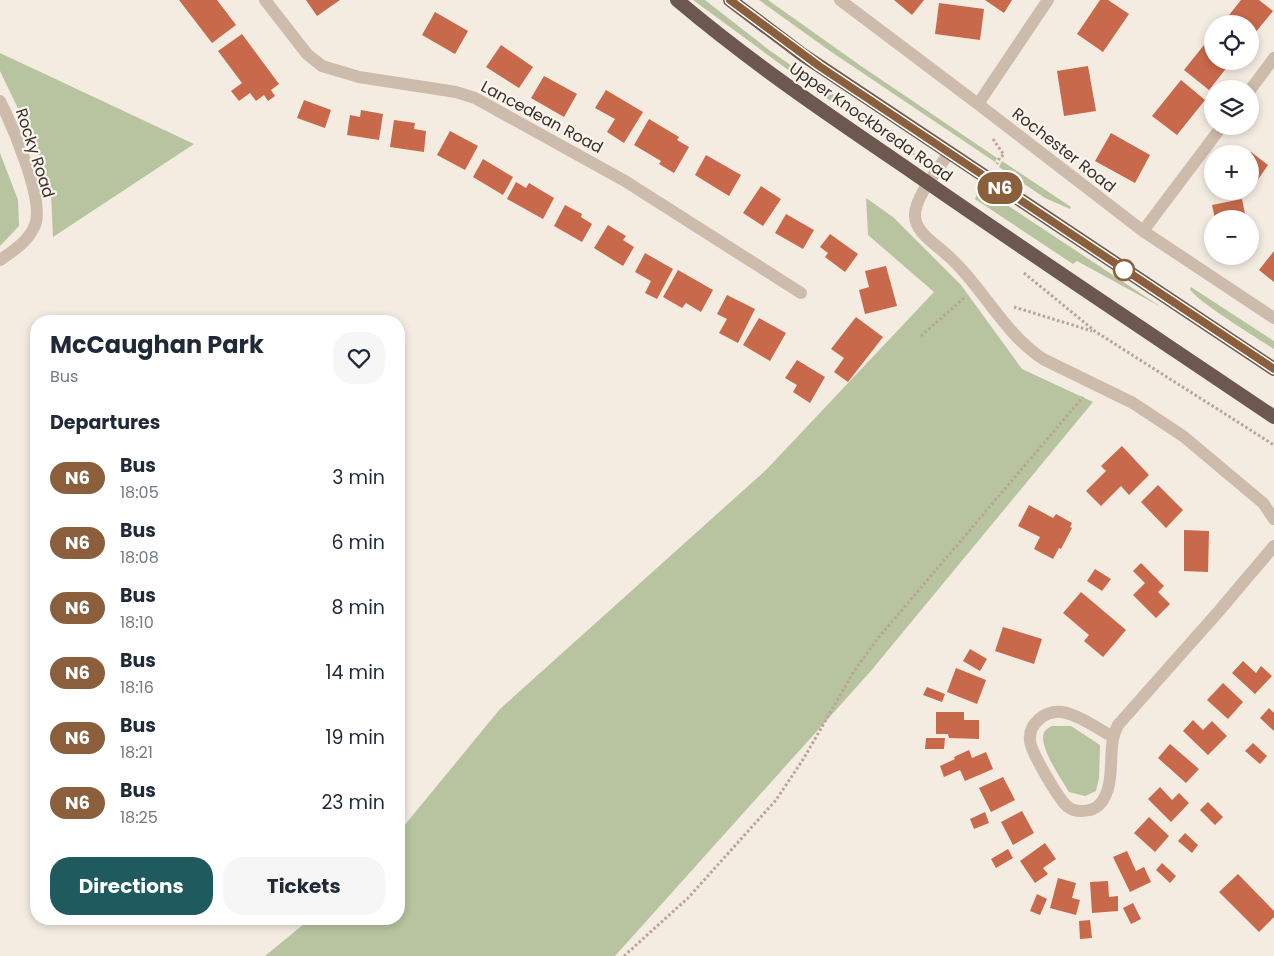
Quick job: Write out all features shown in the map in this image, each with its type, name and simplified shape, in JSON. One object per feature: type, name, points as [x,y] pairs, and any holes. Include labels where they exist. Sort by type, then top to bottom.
[{"type":"highway","name":"Upper Knockbreda Road","points":[[677,0],[706,25],[772,75],[929,184],[1274,417]]},
{"type":"highway","name":"Upper Knockbreda Road","points":[[730,0],[803,55],[1274,369]]},
{"type":"street","name":"Lancedean Road","points":[[265,0],[302,47],[322,66],[359,77],[456,92],[482,102],[625,181],[801,293]]},
{"type":"street","name":"Rochester Road","points":[[840,0],[1143,232],[1274,318]]},
{"type":"street","points":[[978,104],[1048,0]]},
{"type":"street","points":[[1258,80],[1274,58]]},
{"type":"street","name":"Rocky Road","points":[[0,101],[29,174],[38,214],[32,233],[24,242],[0,260]]},
{"type":"street","points":[[1143,232],[1215,135]]},
{"type":"street","points":[[949,153],[920,197],[916,208],[916,223],[921,232],[959,265],[1003,321],[1031,351],[1043,359],[1132,403],[1183,436],[1263,503],[1274,519]]},
{"type":"street","points":[[1113,736],[1061,712],[1052,712],[1043,716],[1035,723],[1030,732],[1030,742],[1034,753],[1062,801],[1069,808],[1079,811],[1089,810],[1098,807],[1105,799],[1109,785],[1113,736],[1118,725],[1220,611],[1274,546]]},
{"type":"path","points":[[1023,272],[1096,332],[1274,445]]},
{"type":"path","points":[[921,336],[977,286]]},
{"type":"path","points":[[987,300],[1096,332]]},
{"type":"path","points":[[624,956],[688,898],[776,800],[804,758],[854,671],[879,637],[1095,384]]},
{"type":"green space","points":[[693,0],[705,0],[769,50],[913,150],[915,155],[832,102]]},
{"type":"green space","points":[[759,0],[768,0],[861,66],[997,158],[995,162],[830,51]]},
{"type":"green space","points":[[0,53],[194,144],[53,237],[51,193],[36,146],[0,71]]},
{"type":"green space","points":[[0,153],[18,200],[19,226],[0,246]]},
{"type":"green space","points":[[1002,161],[1071,207],[1070,209],[1045,198],[999,167]]},
{"type":"green space","points":[[983,189],[1161,307],[1077,261],[1073,264],[975,199],[978,192]]},
{"type":"green space","points":[[866,198],[893,217],[961,285],[1022,369],[1093,402],[870,672],[615,956],[265,956],[303,925],[405,925],[405,825],[500,709],[766,470],[934,292],[868,235]]},
{"type":"green space","points":[[1191,287],[1274,341],[1274,349],[1204,302],[1195,295],[1190,289]]},
{"type":"green space","points":[[1052,726],[1071,726],[1100,745],[1099,778],[1096,791],[1085,796],[1069,792],[1051,761],[1044,744],[1043,737],[1045,731]]},
{"type":"building","points":[[179,0],[217,0],[236,25],[212,43]]},
{"type":"building","points":[[306,0],[340,0],[317,16]]},
{"type":"building","points":[[894,0],[924,0],[912,15]]},
{"type":"building","points":[[985,0],[1012,0],[1004,13]]},
{"type":"building","points":[[1100,0],[1108,0],[1129,14],[1103,52],[1077,34]]},
{"type":"building","points":[[1241,0],[1259,0],[1273,11],[1259,28],[1259,15],[1229,15]]},
{"type":"building","points":[[939,3],[984,9],[980,40],[935,34]]},
{"type":"building","points":[[435,12],[468,31],[455,54],[422,35]]},
{"type":"building","points":[[242,34],[279,84],[271,90],[275,96],[268,101],[264,95],[256,101],[250,93],[239,101],[231,91],[242,83],[218,51]]},
{"type":"building","points":[[501,45],[533,67],[519,88],[486,67]]},
{"type":"building","points":[[1204,45],[1204,70],[1225,70],[1217,80],[1204,80],[1204,86],[1184,70]]},
{"type":"building","points":[[1088,66],[1096,111],[1064,116],[1057,71]]},
{"type":"building","points":[[544,76],[577,94],[564,117],[531,98]]},
{"type":"building","points":[[1181,80],[1204,99],[1177,135],[1152,116]]},
{"type":"building","points":[[606,90],[643,112],[624,143],[607,132],[615,119],[595,108]]},
{"type":"building","points":[[304,100],[331,110],[325,128],[297,118]]},
{"type":"building","points":[[361,110],[383,114],[379,140],[347,135],[350,115],[360,117]]},
{"type":"building","points":[[649,119],[679,137],[677,140],[689,147],[674,173],[659,164],[661,161],[634,145]]},
{"type":"building","points":[[394,120],[415,123],[414,129],[426,131],[424,152],[390,147]]},
{"type":"building","points":[[450,131],[478,146],[465,170],[437,155]]},
{"type":"building","points":[[1111,133],[1150,155],[1135,183],[1095,161]]},
{"type":"building","points":[[706,155],[741,175],[729,196],[695,175]]},
{"type":"building","points":[[1259,158],[1268,165],[1259,178]]},
{"type":"building","points":[[483,159],[513,177],[503,195],[473,177]]},
{"type":"building","points":[[516,182],[526,188],[529,183],[554,198],[543,219],[507,199]]},
{"type":"building","points":[[761,186],[781,199],[763,226],[743,213]]},
{"type":"building","points":[[1242,200],[1244,210],[1213,210],[1212,205]]},
{"type":"building","points":[[565,205],[582,214],[581,217],[592,224],[582,242],[554,226]]},
{"type":"building","points":[[786,214],[814,230],[803,249],[775,233]]},
{"type":"building","points":[[608,225],[626,236],[623,240],[634,247],[623,266],[594,248]]},
{"type":"building","points":[[830,234],[858,254],[845,272],[825,257],[828,253],[820,247]]},
{"type":"building","points":[[1274,251],[1274,282],[1259,270]]},
{"type":"building","points":[[645,253],[673,269],[657,299],[645,293],[651,281],[635,272]]},
{"type":"building","points":[[886,266],[897,306],[865,314],[859,290],[869,287],[865,271]]},
{"type":"building","points":[[678,270],[713,290],[701,312],[686,303],[682,308],[663,297]]},
{"type":"building","points":[[727,295],[755,309],[738,343],[719,333],[727,319],[717,314]]},
{"type":"building","points":[[856,317],[883,337],[848,382],[834,372],[844,358],[831,349]]},
{"type":"building","points":[[759,318],[786,333],[770,361],[743,345]]},
{"type":"building","points":[[797,360],[825,377],[810,403],[793,392],[797,385],[785,378]]},
{"type":"building","points":[[1122,446],[1149,475],[1129,495],[1121,486],[1101,506],[1086,491],[1106,471],[1101,466]]},
{"type":"building","points":[[1158,485],[1183,510],[1166,528],[1141,502]]},
{"type":"building","points":[[1029,505],[1053,518],[1056,514],[1072,523],[1070,527],[1072,528],[1061,549],[1059,548],[1053,559],[1034,549],[1040,537],[1018,526]]},
{"type":"building","points":[[1184,530],[1209,531],[1208,572],[1184,571]]},
{"type":"building","points":[[1141,563],[1164,586],[1158,592],[1170,604],[1156,618],[1133,595],[1145,583],[1133,571]]},
{"type":"building","points":[[1095,569],[1111,579],[1102,591],[1087,581]]},
{"type":"building","points":[[1081,592],[1126,630],[1103,657],[1084,641],[1089,635],[1063,613]]},
{"type":"building","points":[[1003,627],[1042,639],[1034,664],[995,651]]},
{"type":"building","points":[[970,649],[987,659],[980,671],[963,661]]},
{"type":"building","points":[[1243,661],[1256,673],[1261,666],[1272,676],[1255,694],[1232,673]]},
{"type":"building","points":[[956,668],[986,680],[977,704],[947,692]]},
{"type":"building","points":[[1223,683],[1243,702],[1228,719],[1207,700]]},
{"type":"building","points":[[927,687],[945,694],[942,702],[923,695]]},
{"type":"building","points":[[1269,708],[1274,713],[1274,731],[1260,718]]},
{"type":"building","points":[[936,712],[964,712],[964,720],[979,720],[979,739],[949,738],[948,734],[936,734]]},
{"type":"building","points":[[1193,720],[1203,730],[1212,721],[1227,736],[1208,755],[1183,731]]},
{"type":"building","points":[[926,738],[945,738],[944,749],[925,749]]},
{"type":"building","points":[[1253,743],[1267,756],[1260,764],[1245,751]]},
{"type":"building","points":[[1170,744],[1199,769],[1186,783],[1158,758]]},
{"type":"building","points":[[969,750],[972,758],[986,752],[993,769],[965,781],[960,770],[944,777],[940,766]]},
{"type":"building","points":[[1003,777],[1015,800],[991,812],[979,788]]},
{"type":"building","points":[[1160,787],[1172,800],[1179,793],[1189,803],[1171,822],[1148,799]]},
{"type":"building","points":[[1208,802],[1223,817],[1215,825],[1200,810]]},
{"type":"building","points":[[1022,811],[1034,833],[1013,845],[1001,822]]},
{"type":"building","points":[[985,812],[989,823],[974,829],[970,819]]},
{"type":"building","points":[[1149,817],[1169,836],[1155,852],[1134,833]]},
{"type":"building","points":[[1185,833],[1198,845],[1192,853],[1178,841]]},
{"type":"building","points":[[1045,843],[1056,859],[1043,868],[1048,874],[1035,883],[1020,861]]},
{"type":"building","points":[[1008,849],[1013,858],[996,868],[991,859]]},
{"type":"building","points":[[1127,851],[1136,871],[1144,867],[1151,882],[1130,892],[1113,857]]},
{"type":"building","points":[[1162,863],[1176,876],[1170,883],[1156,870]]},
{"type":"building","points":[[1238,874],[1274,911],[1274,917],[1259,932],[1219,892]]},
{"type":"building","points":[[1058,878],[1076,883],[1072,898],[1080,900],[1076,915],[1050,908]]},
{"type":"building","points":[[1108,881],[1109,897],[1118,896],[1118,911],[1092,913],[1090,882]]},
{"type":"building","points":[[1037,894],[1047,899],[1040,915],[1030,911]]},
{"type":"building","points":[[1133,903],[1141,919],[1131,924],[1123,908]]},
{"type":"building","points":[[1090,920],[1092,938],[1080,939],[1079,921]]},
{"type":"bus line","name":"N6","points":[[730,0],[819,66],[1274,369]]}]
